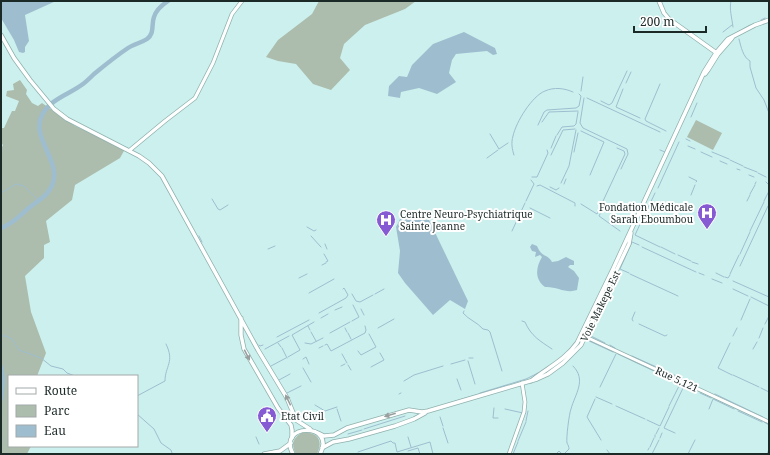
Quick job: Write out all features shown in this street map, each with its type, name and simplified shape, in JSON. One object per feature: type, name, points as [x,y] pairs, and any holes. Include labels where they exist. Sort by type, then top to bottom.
[{"type":"main road","points":[[659,1],[664,13],[669,19],[717,54]]},
{"type":"main road","points":[[764,22],[769,17]]},
{"type":"main road","name":"Voie Makepe Est","points":[[428,411],[531,381],[562,362],[583,336],[703,76],[717,54],[733,37],[769,20]]},
{"type":"main road","points":[[1,35],[14,58],[54,109],[68,119],[130,150],[149,163],[162,176],[258,350],[287,398],[296,420],[324,436],[334,435],[347,428],[409,410],[422,412],[428,411]]},
{"type":"main road","points":[[241,317],[241,335],[244,349],[278,408],[292,427],[291,441],[293,454]]},
{"type":"main road","points":[[322,448],[333,442],[350,440],[414,419],[428,411]]},
{"type":"main road","points":[[264,454],[280,450],[291,441],[299,431],[310,429]]},
{"type":"main road","points":[[318,433],[322,440],[320,454]]},
{"type":"street","points":[[130,150],[195,98],[213,63],[229,20],[242,1]]},
{"type":"street","name":"Rue 5.121","points":[[583,336],[769,422]]},
{"type":"street","points":[[509,454],[524,412],[525,402],[522,383]]},
{"type":"green space","points":[[319,1],[416,1],[405,9],[365,25],[344,44],[340,58],[350,70],[331,90],[313,84],[296,64],[266,57],[278,40],[312,14]]},
{"type":"green space","points":[[20,80],[27,90],[26,94],[32,103],[38,106],[42,103],[75,126],[125,149],[120,158],[75,185],[72,200],[46,221],[50,242],[44,245],[44,258],[25,276],[31,312],[46,353],[37,375],[8,375],[8,447],[30,447],[27,454],[1,454],[1,149],[3,145],[1,143],[1,128],[4,128],[12,111],[15,111],[19,101],[6,96],[7,91],[14,90],[13,84]]},
{"type":"green space","points":[[696,120],[722,133],[713,150],[687,137]]},
{"type":"green space","points":[[304,432],[313,434],[318,438],[320,445],[317,454],[296,454],[293,447],[295,438]]},
{"type":"water","points":[[1,1],[56,1],[25,15],[29,41],[25,47],[25,52],[23,53],[19,52],[1,18]]},
{"type":"water","points":[[464,32],[495,48],[497,54],[493,55],[487,51],[456,54],[452,60],[449,73],[456,82],[437,94],[419,88],[401,92],[400,98],[388,96],[389,86],[399,76],[407,77],[412,65],[433,44]]},
{"type":"water","points":[[402,215],[429,220],[468,301],[465,309],[450,300],[433,315],[398,273],[400,251],[396,227]]},
{"type":"water","points":[[532,244],[537,246],[539,250],[552,262],[566,257],[574,261],[574,265],[570,265],[568,267],[574,271],[579,278],[577,290],[565,291],[545,287],[541,284],[537,269],[542,257],[540,255],[535,257],[536,252],[532,251],[530,247]]},
{"type":"waterway","points":[[1,228],[13,222],[44,196],[48,192],[53,182],[54,173],[52,163],[40,134],[39,124],[46,109],[55,101],[78,88],[124,51],[147,39],[151,34],[156,12],[168,1]]},
{"type":"waterway","points":[[731,1],[730,10],[733,27]]},
{"type":"waterway","points":[[761,20],[765,18]]},
{"type":"waterway","points":[[723,32],[732,25]]},
{"type":"waterway","points":[[733,35],[750,25]]},
{"type":"waterway","points":[[739,39],[744,54],[750,61],[750,67],[756,88],[764,100],[769,113]]},
{"type":"waterway","points":[[706,66],[712,56]]},
{"type":"waterway","points":[[601,101],[609,105],[612,103],[627,71]]},
{"type":"waterway","points":[[626,83],[631,72]]},
{"type":"waterway","points":[[581,91],[583,77]]},
{"type":"waterway","points":[[660,84],[645,119],[646,121],[666,131]]},
{"type":"waterway","points":[[514,155],[512,139],[517,124],[525,110],[535,98],[545,91],[552,89],[563,89],[573,92]]},
{"type":"waterway","points":[[623,89],[616,107],[640,118]]},
{"type":"waterway","points":[[538,125],[544,112],[547,110],[576,108],[579,106],[581,96],[579,94]]},
{"type":"waterway","points":[[584,98],[580,123],[583,128],[627,149],[628,154],[621,169]]},
{"type":"waterway","points":[[587,98],[660,132]]},
{"type":"waterway","points":[[691,117],[697,103]]},
{"type":"waterway","points":[[542,122],[549,112],[578,111]]},
{"type":"waterway","points":[[557,135],[562,127],[574,126],[576,124],[578,112]]},
{"type":"waterway","points":[[551,155],[563,130],[575,129]]},
{"type":"waterway","points":[[561,183],[569,166],[576,130]]},
{"type":"waterway","points":[[581,131],[604,142],[590,175]]},
{"type":"waterway","points":[[574,152],[578,133]]},
{"type":"waterway","points":[[490,134],[499,149],[508,143]]},
{"type":"waterway","points":[[551,148],[556,136]]},
{"type":"waterway","points":[[686,139],[690,141]]},
{"type":"waterway","points":[[658,188],[679,142]]},
{"type":"waterway","points":[[688,146],[695,149]]},
{"type":"waterway","points":[[581,204],[597,214],[625,154],[624,151],[617,148]]},
{"type":"waterway","points":[[487,158],[498,150]]},
{"type":"waterway","points":[[532,177],[537,177],[548,153],[547,150]]},
{"type":"waterway","points":[[660,150],[665,152]]},
{"type":"waterway","points":[[701,152],[712,157]]},
{"type":"waterway","points":[[712,152],[729,159]]},
{"type":"waterway","points":[[730,160],[743,166]]},
{"type":"waterway","points":[[720,161],[727,164]]},
{"type":"waterway","points":[[744,167],[757,172]]},
{"type":"waterway","points":[[758,173],[766,177]]},
{"type":"waterway","points":[[749,175],[754,177]]},
{"type":"waterway","points":[[689,177],[697,181],[696,182]]},
{"type":"waterway","points":[[564,184],[566,179]]},
{"type":"waterway","points":[[526,201],[534,184],[531,180]]},
{"type":"waterway","points":[[766,182],[769,185]]},
{"type":"waterway","points":[[1,193],[16,184],[24,186],[38,200]]},
{"type":"waterway","points":[[537,186],[540,185],[575,203],[575,206]]},
{"type":"waterway","points":[[691,195],[695,185]]},
{"type":"waterway","points":[[750,194],[755,185]]},
{"type":"waterway","points":[[550,187],[556,190],[559,188]]},
{"type":"waterway","points":[[764,201],[769,191]]},
{"type":"waterway","points":[[647,210],[655,193]]},
{"type":"waterway","points":[[747,201],[750,195]]},
{"type":"waterway","points":[[212,199],[220,210],[228,205]]},
{"type":"waterway","points":[[750,231],[764,202]]},
{"type":"waterway","points":[[512,231],[525,203]]},
{"type":"waterway","points":[[740,266],[768,206]]},
{"type":"waterway","points":[[530,208],[550,218]]},
{"type":"waterway","points":[[600,214],[599,216],[620,231]]},
{"type":"waterway","points":[[643,219],[645,215]]},
{"type":"waterway","points":[[642,220],[635,235],[660,247]]},
{"type":"waterway","points":[[307,227],[314,231],[316,230]]},
{"type":"waterway","points":[[740,254],[750,232]]},
{"type":"waterway","points":[[199,236],[202,242]]},
{"type":"waterway","points":[[311,236],[321,247]]},
{"type":"waterway","points":[[629,273],[620,269],[632,242],[639,245]]},
{"type":"waterway","points":[[325,244],[327,249]]},
{"type":"waterway","points":[[268,249],[275,246]]},
{"type":"waterway","points":[[642,247],[696,272]]},
{"type":"waterway","points":[[661,247],[675,254]]},
{"type":"waterway","points":[[324,254],[328,261],[326,262]]},
{"type":"waterway","points":[[678,255],[691,261]]},
{"type":"waterway","points":[[730,274],[739,255]]},
{"type":"waterway","points":[[692,262],[698,264]]},
{"type":"waterway","points":[[322,265],[326,263]]},
{"type":"waterway","points":[[699,273],[704,275]]},
{"type":"waterway","points":[[716,273],[724,277]]},
{"type":"waterway","points":[[299,278],[307,274]]},
{"type":"waterway","points":[[596,321],[618,274]]},
{"type":"waterway","points":[[630,274],[678,296]]},
{"type":"waterway","points":[[725,277],[728,278],[730,275]]},
{"type":"waterway","points":[[309,293],[334,279]]},
{"type":"waterway","points":[[712,279],[722,283]]},
{"type":"waterway","points":[[733,281],[769,297]]},
{"type":"waterway","points":[[319,313],[346,298],[348,295],[344,288],[343,289]]},
{"type":"waterway","points":[[375,294],[384,289]]},
{"type":"waterway","points":[[733,289],[748,296]]},
{"type":"waterway","points":[[352,294],[356,301],[360,302],[373,295]]},
{"type":"waterway","points":[[751,297],[769,306]]},
{"type":"waterway","points":[[741,320],[750,299]]},
{"type":"waterway","points":[[352,321],[359,317],[353,305]]},
{"type":"waterway","points":[[335,310],[342,307]]},
{"type":"waterway","points":[[361,309],[364,315]]},
{"type":"waterway","points":[[464,311],[463,313],[483,329],[490,332],[502,371]]},
{"type":"waterway","points":[[633,321],[632,319],[635,312]]},
{"type":"waterway","points":[[321,318],[328,314]]},
{"type":"waterway","points":[[765,324],[769,316]]},
{"type":"waterway","points":[[378,328],[394,319]]},
{"type":"waterway","points":[[277,337],[309,320]]},
{"type":"waterway","points":[[522,321],[525,322],[536,338],[552,349]]},
{"type":"waterway","points":[[288,357],[300,350],[292,335],[314,322]]},
{"type":"waterway","points":[[330,333],[350,322]]},
{"type":"waterway","points":[[595,322],[589,335],[605,343]]},
{"type":"waterway","points":[[639,324],[665,336],[667,335]]},
{"type":"waterway","points":[[308,326],[310,330]]},
{"type":"waterway","points":[[325,345],[327,344],[331,351],[365,333],[365,326]]},
{"type":"waterway","points":[[345,328],[347,332]]},
{"type":"waterway","points":[[733,336],[737,328]]},
{"type":"waterway","points":[[759,338],[763,328]]},
{"type":"waterway","points":[[311,332],[316,341]]},
{"type":"waterway","points":[[348,333],[351,339]]},
{"type":"waterway","points":[[358,351],[361,355],[376,347],[369,334]]},
{"type":"waterway","points":[[1,336],[6,336],[12,339],[19,350],[41,358],[51,366],[63,369],[67,373],[72,375]]},
{"type":"waterway","points":[[265,349],[289,336]]},
{"type":"waterway","points":[[305,343],[311,344],[323,338]]},
{"type":"waterway","points":[[567,352],[577,340]]},
{"type":"waterway","points":[[587,340],[613,352]]},
{"type":"waterway","points":[[753,349],[757,342]]},
{"type":"waterway","points":[[278,343],[281,347]]},
{"type":"waterway","points":[[730,343],[718,368],[732,375]]},
{"type":"waterway","points":[[138,395],[165,381],[170,360],[169,350],[166,344]]},
{"type":"waterway","points":[[259,345],[263,345]]},
{"type":"waterway","points":[[610,345],[615,348]]},
{"type":"waterway","points":[[319,348],[323,346]]},
{"type":"waterway","points":[[282,348],[287,358]]},
{"type":"waterway","points":[[371,367],[384,360],[380,353]]},
{"type":"waterway","points":[[342,354],[347,363]]},
{"type":"waterway","points":[[600,387],[616,354]]},
{"type":"waterway","points":[[618,354],[677,382]]},
{"type":"waterway","points":[[632,356],[681,378]]},
{"type":"waterway","points":[[303,359],[306,357],[309,364]]},
{"type":"waterway","points":[[271,366],[286,358]]},
{"type":"waterway","points":[[451,364],[465,360]]},
{"type":"waterway","points":[[468,361],[475,384]]},
{"type":"waterway","points":[[341,366],[345,364]]},
{"type":"waterway","points":[[348,365],[351,370]]},
{"type":"waterway","points":[[404,381],[414,375],[443,366]]},
{"type":"waterway","points":[[556,454],[559,451],[564,454],[569,449],[567,443],[567,432],[570,412],[580,382],[577,371],[573,366]]},
{"type":"waterway","points":[[1,367],[3,379],[1,399]]},
{"type":"waterway","points":[[303,368],[311,382]]},
{"type":"waterway","points":[[480,393],[526,379],[538,373]]},
{"type":"waterway","points":[[279,380],[290,374]]},
{"type":"waterway","points":[[733,375],[759,387]]},
{"type":"waterway","points":[[457,379],[461,390]]},
{"type":"waterway","points":[[669,406],[680,384]]},
{"type":"waterway","points":[[287,393],[301,386]]},
{"type":"waterway","points":[[675,433],[664,428],[684,386],[697,391]]},
{"type":"waterway","points":[[761,388],[769,392]]},
{"type":"waterway","points":[[700,393],[711,398]]},
{"type":"waterway","points":[[449,403],[479,394]]},
{"type":"waterway","points":[[715,394],[763,417]]},
{"type":"waterway","points":[[596,397],[612,404]]},
{"type":"waterway","points":[[595,399],[587,417],[601,440]]},
{"type":"waterway","points":[[709,409],[713,399],[734,409]]},
{"type":"waterway","points":[[315,405],[325,411],[337,407]]},
{"type":"waterway","points":[[616,406],[645,419]]},
{"type":"waterway","points":[[647,420],[660,426],[669,407]]},
{"type":"waterway","points":[[494,408],[493,418],[498,418]]},
{"type":"waterway","points":[[337,409],[341,421]]},
{"type":"waterway","points":[[505,409],[523,413]]},
{"type":"waterway","points":[[526,421],[528,411]]},
{"type":"waterway","points":[[738,411],[762,422]]},
{"type":"waterway","points":[[138,415],[154,429],[161,443],[171,450],[172,453]]},
{"type":"waterway","points":[[364,429],[405,416]]},
{"type":"waterway","points":[[440,417],[443,426]]},
{"type":"waterway","points":[[518,441],[526,422]]},
{"type":"waterway","points":[[764,422],[769,425]]},
{"type":"waterway","points":[[443,428],[448,443]]},
{"type":"waterway","points":[[656,434],[659,428]]},
{"type":"waterway","points":[[348,434],[362,430]]},
{"type":"waterway","points":[[660,438],[662,433]]},
{"type":"waterway","points":[[256,437],[259,444]]},
{"type":"waterway","points":[[408,437],[411,447]]},
{"type":"waterway","points":[[650,447],[654,438]]},
{"type":"waterway","points":[[652,454],[659,440]]},
{"type":"waterway","points":[[688,454],[695,440]]},
{"type":"waterway","points":[[358,452],[391,441],[395,443],[397,452],[430,442],[433,454]]},
{"type":"waterway","points":[[513,454],[518,442]]},
{"type":"waterway","points":[[408,451],[418,448],[420,454]]},
{"type":"waterway","points":[[767,454],[769,449]]},
{"type":"waterway","points":[[607,450],[610,454]]},
{"type":"place","name":"Fondation Médicale Sarah Eboumbou","points":[[707,230]]},
{"type":"place","name":"Centre Neuro-Psychiatrique Sainte Jeanne","points":[[386,237]]},
{"type":"place","name":"Etat Civil","points":[[267,433]]}]
